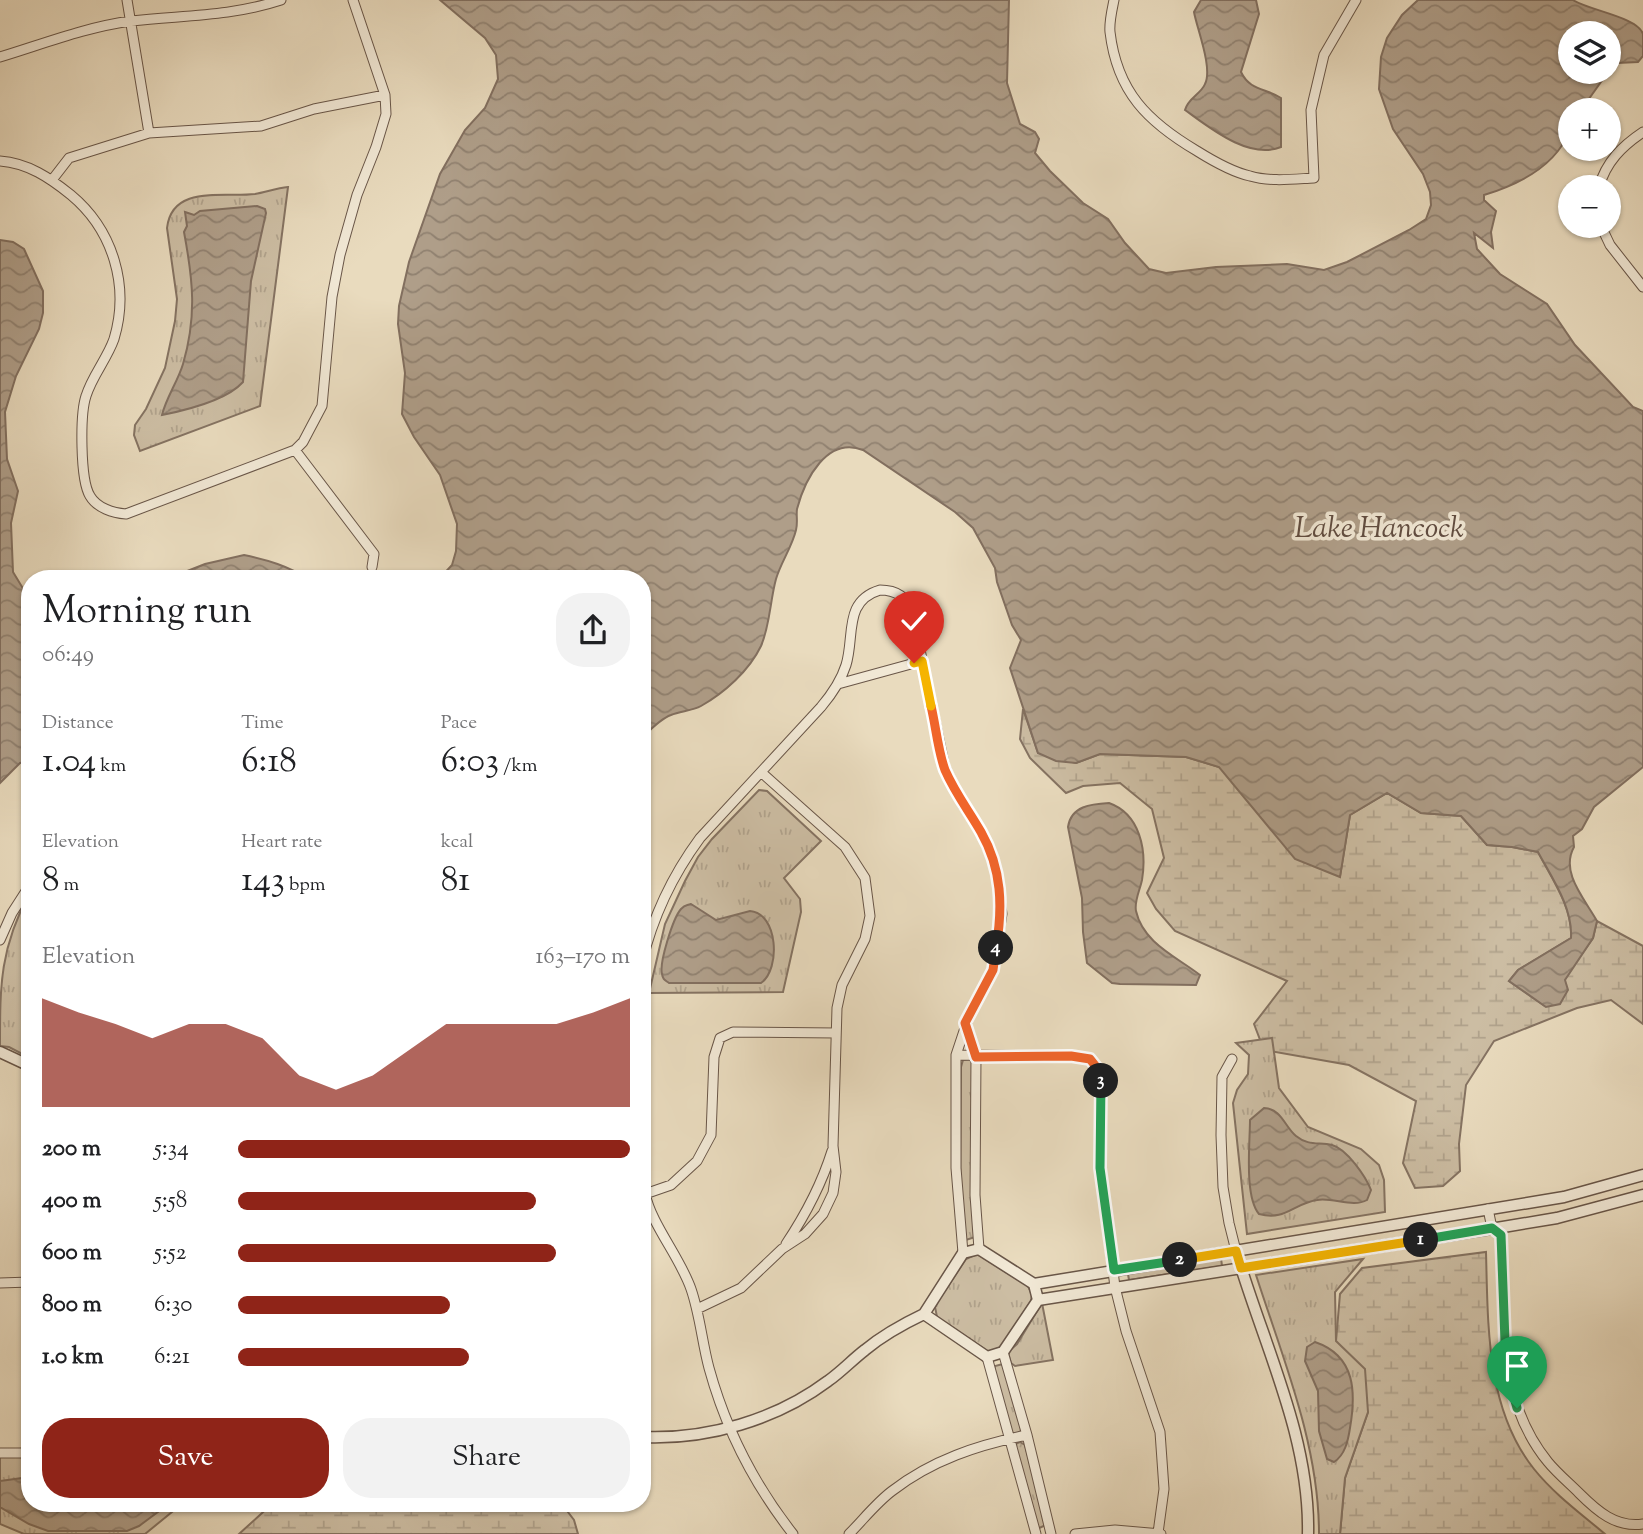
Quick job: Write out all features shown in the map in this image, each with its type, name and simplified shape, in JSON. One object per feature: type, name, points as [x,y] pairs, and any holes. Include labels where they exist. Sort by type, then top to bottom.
[{"type":"street","points":[[127,0],[149,133]]},
{"type":"street","points":[[0,57],[98,27],[129,21],[216,15],[281,0]]},
{"type":"street","points":[[0,161],[28,167],[52,180],[79,202],[101,227],[111,246],[119,281],[119,310],[113,340],[85,397],[81,422],[85,484],[90,497],[115,513],[127,514],[295,450],[303,442],[322,407],[332,297],[340,255],[357,195],[386,114],[385,95],[353,0]]},
{"type":"street","points":[[1114,0],[1110,30],[1119,71],[1137,106],[1166,133],[1212,160],[1251,177],[1289,180],[1314,178],[1311,110],[1324,55],[1356,0]]},
{"type":"street","points":[[52,180],[69,158],[149,133],[261,126],[325,107],[385,95]]},
{"type":"street","points":[[1604,175],[1617,152],[1643,132]]},
{"type":"street","points":[[1607,238],[1643,287]]},
{"type":"street","points":[[295,450],[374,554],[372,567]]},
{"type":"street","points":[[651,930],[677,871],[700,838],[821,707],[838,684],[847,661],[857,606],[865,596],[880,590],[900,595],[910,605],[944,768],[982,834],[996,869],[1002,914],[993,970],[965,1023],[957,1055],[956,1168],[963,1253],[924,1314],[897,1327],[867,1348],[830,1381],[806,1396],[729,1429],[672,1438],[651,1437]]},
{"type":"street","points":[[838,684],[922,661]]},
{"type":"street","points":[[697,1309],[741,1288],[782,1249],[805,1234],[823,1214],[833,1193],[836,1172],[833,1146],[836,1008],[842,985],[865,939],[870,916],[865,878],[845,847],[761,772]]},
{"type":"street","points":[[0,940],[21,899]]},
{"type":"street","points":[[965,1023],[976,1057],[975,1195],[979,1249]]},
{"type":"street","points":[[651,1192],[671,1185],[697,1161],[711,1135],[714,1057],[720,1038],[733,1032],[836,1033]]},
{"type":"street","points":[[0,1052],[21,1062]]},
{"type":"street","points":[[957,1055],[1071,1056],[1090,1059],[1101,1073],[1100,1168],[1115,1287],[1126,1331],[1160,1432],[1164,1489],[1159,1534],[1115,1530],[1075,1534]]},
{"type":"street","points":[[1232,1059],[1222,1077],[1223,1187],[1228,1223],[1299,1447],[1308,1534]]},
{"type":"street","points":[[782,1249],[808,1212],[822,1182],[833,1146]]},
{"type":"street","points":[[963,1253],[979,1249],[1034,1284],[1564,1197],[1643,1174]]},
{"type":"street","points":[[987,1357],[1003,1352],[1038,1300],[1557,1218],[1643,1195]]},
{"type":"street","points":[[651,1209],[676,1255],[697,1309],[709,1368],[729,1429],[755,1482],[793,1534]]},
{"type":"street","points":[[1488,1209],[1492,1228],[1501,1235],[1506,1368],[1517,1408],[1530,1435],[1548,1462],[1601,1515],[1630,1526],[1643,1524]]},
{"type":"street","points":[[0,1283],[21,1282]]},
{"type":"street","points":[[1034,1284],[1038,1300]]},
{"type":"street","points":[[924,1314],[987,1357],[1036,1534]]},
{"type":"street","points":[[1003,1352],[1051,1534]]},
{"type":"street","points":[[849,1534],[890,1492],[924,1469],[950,1456],[1027,1435]]},
{"type":"street","points":[[0,1453],[21,1452]]},
{"type":"green space","points":[[288,187],[260,406],[140,451],[134,435],[135,425],[146,409],[165,368],[175,321],[177,299],[167,228],[171,214],[178,205],[201,196],[255,194]]},
{"type":"green space","points":[[1023,709],[1038,753],[1076,763],[1100,754],[1186,757],[1219,767],[1340,876],[1350,815],[1387,793],[1421,813],[1461,816],[1487,845],[1538,852],[1565,905],[1571,938],[1518,970],[1509,981],[1545,1006],[1593,938],[1597,921],[1643,946],[1643,1024],[1611,1000],[1577,1008],[1494,1041],[1466,1085],[1459,1144],[1460,1171],[1443,1186],[1415,1188],[1403,1163],[1416,1101],[1349,1065],[1264,1050],[1254,1024],[1287,981],[1175,931],[1156,909],[1147,893],[1164,858],[1152,809],[1120,783],[1083,786],[1066,793],[1030,758],[1020,739]]},
{"type":"green space","points":[[759,790],[767,791],[821,841],[784,878],[800,899],[801,912],[783,992],[651,993],[665,924],[698,857]]},
{"type":"green space","points":[[21,910],[21,1053],[0,1046],[0,1004],[4,967],[7,949]]},
{"type":"green space","points":[[1272,1038],[1279,1088],[1308,1127],[1361,1149],[1379,1165],[1384,1180],[1385,1212],[1247,1234],[1233,1103],[1237,1090],[1248,1074],[1249,1055],[1236,1043]]},
{"type":"green space","points":[[969,1059],[973,1063],[975,1237],[966,1240],[960,1196],[961,1067],[963,1060]]},
{"type":"green space","points":[[1486,1252],[1489,1337],[1498,1393],[1507,1420],[1518,1445],[1534,1469],[1568,1503],[1605,1534],[1340,1534],[1345,1478],[1368,1412],[1336,1341],[1340,1294],[1362,1268]]},
{"type":"green space","points":[[977,1254],[1028,1286],[1032,1295],[1031,1301],[1001,1347],[989,1352],[937,1317],[935,1307],[966,1259]]},
{"type":"green space","points":[[1221,1258],[1222,1266],[1129,1280],[1128,1274]]},
{"type":"green space","points":[[1363,1259],[1335,1292],[1336,1341],[1365,1369],[1368,1412],[1345,1478],[1340,1534],[1319,1534],[1313,1467],[1298,1402],[1256,1275]]},
{"type":"green space","points":[[1042,1303],[1053,1360],[1015,1366],[1011,1363],[1008,1352],[1017,1344]]},
{"type":"green space","points":[[1003,1364],[1021,1429],[1012,1435],[994,1369],[995,1366]]},
{"type":"green space","points":[[1020,1442],[1025,1445],[1046,1525],[1037,1529],[1015,1444]]},
{"type":"green space","points":[[21,1456],[21,1512],[172,1512],[145,1534],[24,1534],[0,1524],[0,1457]]},
{"type":"green space","points":[[263,1512],[568,1512],[574,1520],[578,1534],[239,1534]]},
{"type":"water","name":"Lake Hancock","points":[[440,0],[1009,0],[1007,83],[1020,124],[1035,132],[1039,139],[1035,153],[1083,203],[1108,219],[1149,269],[1166,273],[1216,267],[1287,264],[1324,270],[1347,262],[1409,230],[1426,219],[1431,205],[1430,192],[1423,174],[1393,129],[1379,89],[1381,57],[1387,38],[1402,15],[1418,0],[1573,0],[1622,18],[1639,28],[1643,34],[1643,56],[1638,62],[1621,63],[1621,21],[1558,21],[1558,84],[1599,84],[1590,98],[1558,98],[1558,150],[1545,165],[1522,180],[1484,195],[1484,200],[1496,211],[1491,232],[1493,248],[1474,233],[1477,249],[1500,274],[1547,304],[1575,345],[1633,407],[1643,411],[1643,767],[1594,807],[1582,829],[1573,836],[1574,847],[1570,856],[1572,875],[1575,885],[1597,921],[1593,938],[1565,980],[1568,990],[1560,1004],[1546,1007],[1509,981],[1518,970],[1571,938],[1565,904],[1538,852],[1487,845],[1461,816],[1421,813],[1387,793],[1350,815],[1340,877],[1295,859],[1219,767],[1186,757],[1100,754],[1076,763],[1056,761],[1038,753],[1010,668],[1021,640],[1012,625],[995,568],[973,528],[955,512],[863,450],[850,447],[839,449],[828,455],[812,473],[797,509],[794,536],[776,579],[764,638],[750,664],[710,701],[667,717],[651,729],[651,570],[447,570],[452,565],[456,551],[457,524],[440,475],[402,414],[405,373],[398,324],[399,306],[409,262],[440,174],[465,130],[485,108],[498,79],[496,55],[485,38]]},
{"type":"water","points":[[1201,0],[1256,0],[1259,14],[1241,72],[1249,83],[1281,98],[1281,147],[1269,150],[1243,146],[1218,133],[1185,110],[1205,84],[1207,77],[1206,59],[1194,12]]},
{"type":"water","points":[[257,206],[265,209],[266,213],[251,281],[243,382],[236,389],[216,399],[162,415],[183,364],[192,314],[190,266],[184,232],[187,226],[185,212],[194,215],[200,211]]},
{"type":"water","points":[[0,240],[13,242],[24,249],[43,291],[43,313],[39,329],[16,376],[5,412],[7,459],[18,491],[11,523],[13,572],[21,585],[21,763],[0,783]]},
{"type":"water","points":[[244,555],[293,570],[190,570]]},
{"type":"water","points":[[1109,803],[1128,815],[1142,845],[1142,880],[1136,899],[1140,922],[1153,941],[1200,975],[1196,985],[1112,983],[1087,963],[1082,898],[1068,827],[1073,815],[1083,807]]},
{"type":"water","points":[[691,904],[716,920],[750,911],[759,914],[766,921],[771,931],[774,955],[772,966],[761,983],[669,983],[664,980],[663,960],[671,931],[681,909]]},
{"type":"water","points":[[1264,1108],[1275,1111],[1300,1139],[1332,1145],[1344,1152],[1369,1184],[1371,1190],[1367,1200],[1356,1203],[1317,1200],[1283,1214],[1259,1214],[1251,1195],[1250,1120]]},
{"type":"water","points":[[1315,1342],[1339,1356],[1346,1366],[1352,1389],[1352,1415],[1348,1438],[1343,1452],[1334,1462],[1327,1459],[1319,1431],[1318,1391],[1305,1361],[1307,1347]]},
{"type":"water","points":[[21,1478],[21,1512],[158,1512],[127,1531],[48,1531],[29,1524],[0,1507],[0,1481]]},
{"type":"route","points":[[914,663],[922,661],[944,768],[982,834],[996,869],[1002,914],[993,970],[965,1023],[976,1057],[1071,1056],[1090,1059],[1101,1073],[1100,1168],[1103,1207],[1114,1270],[1236,1251],[1241,1268],[1253,1267],[1492,1228],[1501,1235],[1506,1368],[1517,1408]]}]
